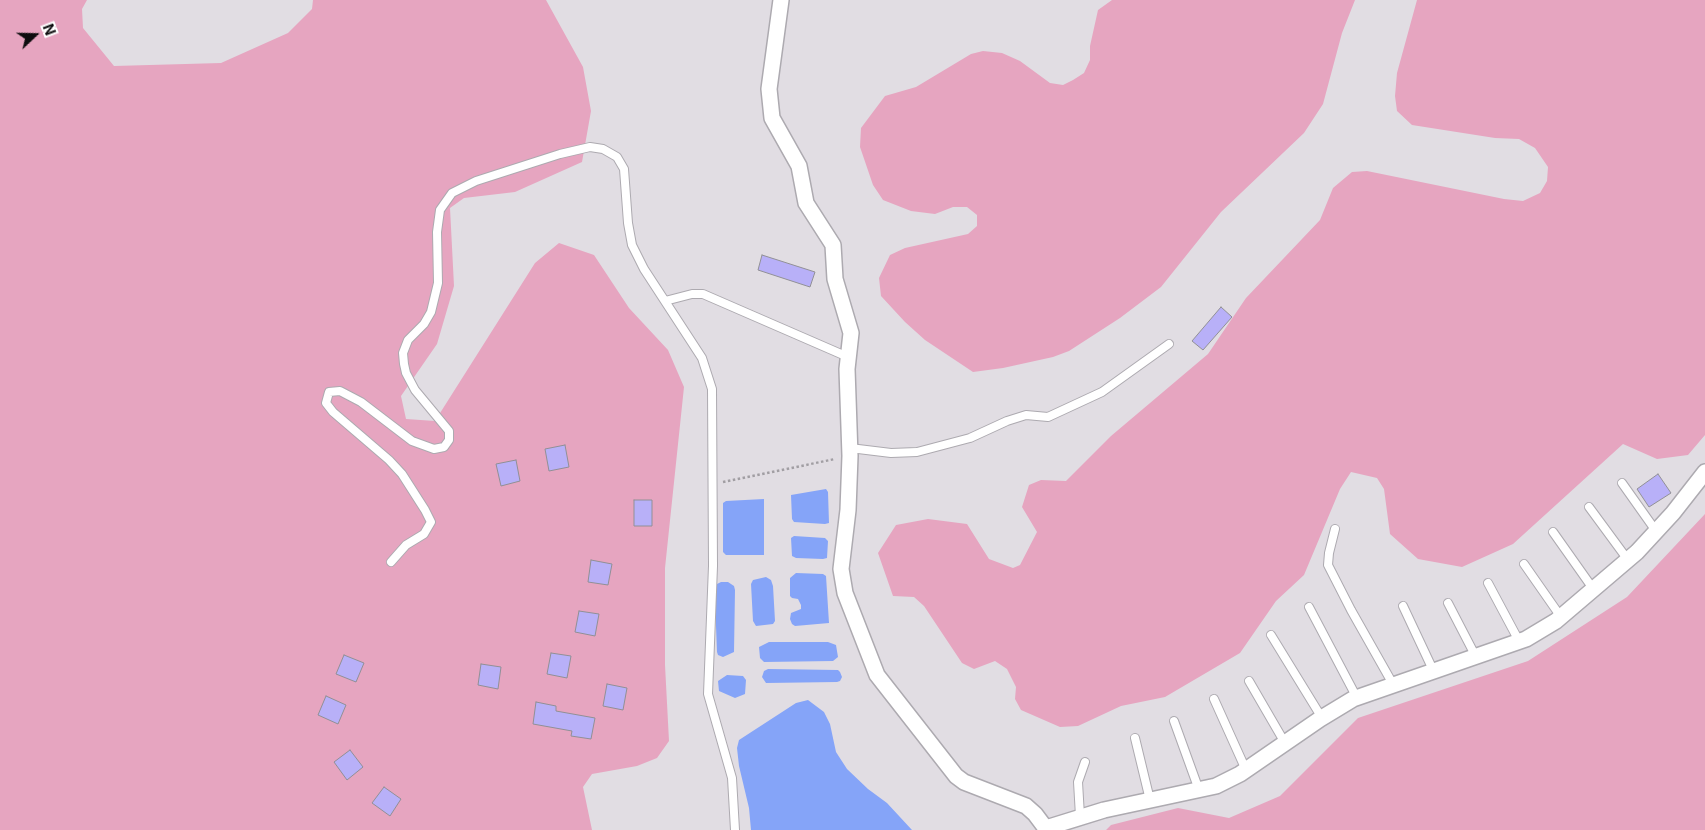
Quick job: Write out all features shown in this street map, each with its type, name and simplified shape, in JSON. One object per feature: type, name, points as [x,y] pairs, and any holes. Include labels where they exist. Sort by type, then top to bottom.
[{"type":"street","points":[[781,0],[769,89],[772,118],[799,166],[806,203],[833,245],[836,279],[851,333],[847,369],[850,452],[848,510],[841,569],[845,593],[877,675],[956,776],[964,782],[1026,806],[1035,814],[1046,829],[1080,816],[1216,786],[1246,770],[1322,718],[1357,698],[1526,638],[1561,617],[1628,560],[1673,513],[1705,472]]},
{"type":"lane","points":[[391,562],[406,546],[424,534],[431,522],[402,474],[389,460],[333,412],[326,403],[329,392],[340,391],[361,402],[412,441],[434,449],[444,447],[449,440],[450,431],[415,390],[406,374],[403,353],[408,340],[424,324],[431,312],[438,284],[437,232],[440,210],[452,193],[476,182],[560,154],[590,147],[603,149],[618,157],[624,169],[628,223],[632,245],[644,269],[702,358],[712,389],[713,566],[708,694],[732,778],[734,830]]},
{"type":"lane","points":[[665,301],[692,294],[703,294],[848,357]]},
{"type":"lane","points":[[850,452],[917,452],[970,438],[1007,421],[1026,415],[1048,417],[1102,392],[1169,344]]},
{"type":"lane","points":[[1622,483],[1656,531]]},
{"type":"lane","points":[[1589,507],[1628,560]]},
{"type":"lane","points":[[1335,530],[1328,566],[1394,686]]},
{"type":"lane","points":[[1553,532],[1594,590]]},
{"type":"lane","points":[[1524,564],[1561,617]]},
{"type":"lane","points":[[1488,583],[1519,641]]},
{"type":"lane","points":[[1448,603],[1476,657]]},
{"type":"lane","points":[[1403,606],[1434,672]]},
{"type":"lane","points":[[1308,608],[1357,698]]},
{"type":"lane","points":[[1271,635],[1322,718]]},
{"type":"lane","points":[[1249,681],[1285,743]]},
{"type":"lane","points":[[1214,699],[1246,770]]},
{"type":"lane","points":[[1174,722],[1199,790]]},
{"type":"lane","points":[[1135,738],[1150,800]]},
{"type":"lane","points":[[1080,816],[1078,782],[1085,762]]},
{"type":"path","points":[[712,485],[850,452]]},
{"type":"shaded area","points":[[0,0],[87,0],[82,9],[83,28],[114,66],[221,63],[288,33],[312,9],[313,0],[546,0],[583,67],[591,111],[582,162],[515,192],[464,198],[450,208],[454,286],[437,344],[401,396],[406,419],[435,421],[535,263],[559,243],[594,255],[629,308],[668,350],[684,387],[665,568],[665,665],[669,741],[657,758],[637,766],[592,774],[583,787],[592,830],[0,830]]},
{"type":"shaded area","points":[[1112,0],[1355,0],[1342,33],[1323,104],[1304,133],[1221,212],[1161,287],[1120,318],[1069,351],[1053,357],[1003,368],[973,372],[925,340],[905,322],[881,296],[879,278],[890,255],[905,248],[968,234],[977,226],[977,215],[967,207],[953,207],[935,214],[911,211],[883,200],[873,185],[860,147],[861,128],[885,96],[916,87],[971,54],[983,51],[1002,53],[1020,61],[1050,83],[1063,85],[1073,80],[1084,73],[1090,60],[1090,46],[1098,10]]},
{"type":"shaded area","points":[[1417,0],[1705,0],[1705,435],[1688,455],[1657,459],[1623,444],[1513,544],[1462,567],[1418,559],[1390,534],[1384,489],[1377,478],[1351,472],[1340,489],[1304,575],[1276,601],[1240,653],[1165,697],[1121,706],[1078,726],[1060,727],[1021,710],[1015,699],[1016,687],[1007,669],[995,661],[974,669],[962,663],[924,606],[914,597],[893,596],[878,553],[896,525],[928,519],[967,524],[989,559],[1013,568],[1020,565],[1037,532],[1022,507],[1029,485],[1041,480],[1066,481],[1111,436],[1208,354],[1246,298],[1320,220],[1333,188],[1352,172],[1367,171],[1504,199],[1523,201],[1540,193],[1547,181],[1548,167],[1535,148],[1519,139],[1495,138],[1412,125],[1397,111],[1395,96],[1397,73]]},
{"type":"shaded area","points":[[1705,514],[1705,830],[1106,830],[1111,825],[1178,808],[1229,818],[1280,796],[1358,718],[1528,661],[1627,597]]},
{"type":"water","points":[[826,489],[828,492],[829,523],[794,522],[792,519],[791,495]]},
{"type":"water","points":[[764,499],[764,555],[726,555],[723,552],[723,503],[726,501]]},
{"type":"water","points":[[794,536],[825,538],[828,541],[827,558],[796,558],[792,556],[791,538]]},
{"type":"water","points":[[796,573],[823,574],[826,576],[829,623],[795,626],[792,624],[790,619],[791,613],[801,609],[798,599],[790,596],[790,578]]},
{"type":"water","points":[[766,577],[771,580],[773,586],[775,621],[773,624],[756,626],[753,621],[751,584],[753,580]]},
{"type":"water","points":[[728,582],[734,586],[735,590],[734,652],[723,657],[718,655],[717,652],[715,600],[717,584]]},
{"type":"water","points":[[769,642],[828,642],[836,645],[838,657],[833,661],[764,662],[760,658],[759,647]]},
{"type":"water","points":[[768,669],[838,670],[842,677],[837,682],[766,683],[762,677],[764,671]]},
{"type":"water","points":[[727,675],[743,676],[746,680],[745,694],[735,698],[719,691],[718,681]]},
{"type":"water","points":[[808,700],[824,712],[830,724],[836,752],[847,769],[868,789],[887,803],[912,830],[751,830],[749,808],[739,766],[737,748],[739,740],[796,703]]},
{"type":"building","points":[[762,255],[815,272],[810,287],[758,270]]},
{"type":"building","points":[[1221,307],[1232,317],[1203,350],[1192,341]]},
{"type":"building","points":[[565,445],[569,467],[549,471],[545,449]]},
{"type":"building","points":[[516,460],[520,481],[501,486],[496,464]]},
{"type":"building","points":[[1658,474],[1671,493],[1649,507],[1637,489]]},
{"type":"building","points":[[634,500],[652,500],[652,526],[634,526]]},
{"type":"building","points":[[591,560],[612,564],[608,585],[588,582]]},
{"type":"building","points":[[579,611],[599,614],[595,636],[575,632]]},
{"type":"building","points":[[551,653],[571,656],[567,678],[547,674]]},
{"type":"building","points":[[344,655],[364,663],[356,682],[336,674]]},
{"type":"building","points":[[481,664],[501,667],[498,689],[478,685]]},
{"type":"building","points":[[607,684],[627,688],[623,710],[603,706]]},
{"type":"building","points":[[326,696],[346,705],[338,724],[318,715]]},
{"type":"building","points":[[536,702],[556,706],[556,711],[595,718],[591,739],[571,736],[572,731],[533,724]]},
{"type":"building","points":[[350,750],[363,767],[347,780],[334,762]]},
{"type":"building","points":[[384,787],[401,799],[390,816],[372,803]]}]
